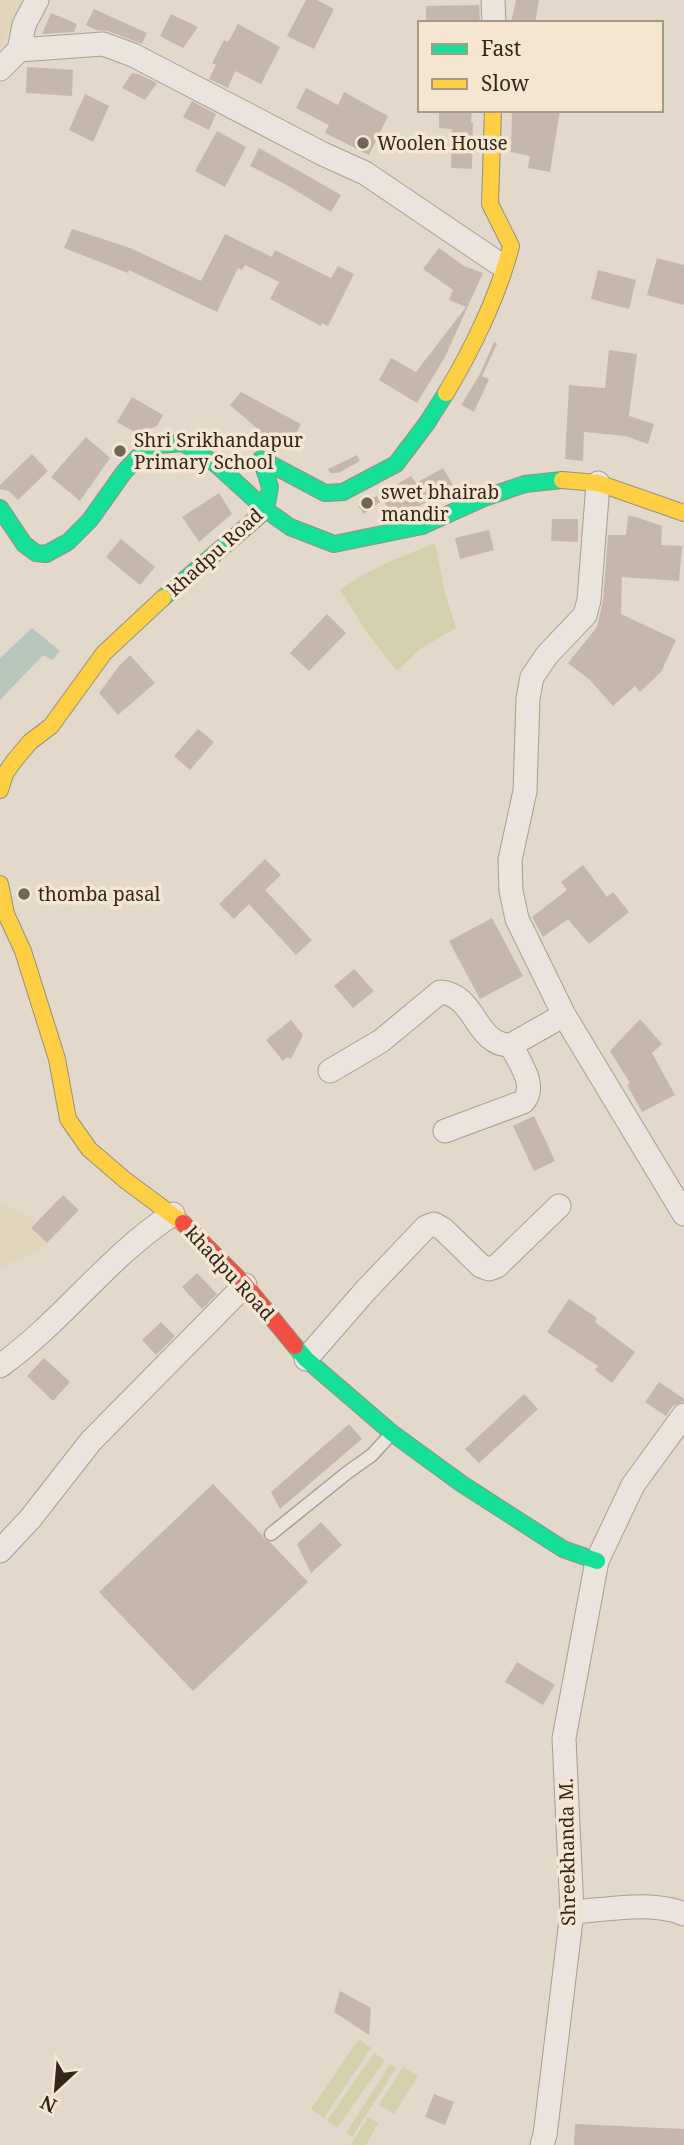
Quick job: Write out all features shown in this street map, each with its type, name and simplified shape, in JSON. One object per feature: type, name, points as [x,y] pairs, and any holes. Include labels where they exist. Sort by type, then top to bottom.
[{"type":"street","points":[[0,69],[19,50],[24,25],[37,0]]},
{"type":"street","points":[[493,0],[494,21]]},
{"type":"street","points":[[19,50],[103,44],[133,55],[323,154],[365,173],[502,266],[511,246],[490,204],[492,112]]},
{"type":"street","name":"khadpu Road","points":[[0,790],[13,761],[30,742],[51,726],[104,653],[147,612],[266,510],[270,487],[261,458],[325,493],[343,492],[396,464],[427,423],[462,366],[502,266]]},
{"type":"street","points":[[0,508],[24,544],[36,553],[46,554],[68,542],[90,520],[124,472],[141,454],[159,445],[183,443],[217,465],[266,510],[290,527],[334,544],[422,526],[484,498],[525,484],[562,480],[598,483],[684,513]]},
{"type":"street","points":[[598,483],[589,600],[585,615],[547,655],[532,677],[528,698],[525,791],[510,860],[511,891],[517,919],[564,1015],[684,1214]]},
{"type":"street","name":"khadpu Road","points":[[0,884],[4,919],[23,951],[57,1059],[68,1119],[89,1149],[125,1180],[173,1214],[245,1285],[306,1359],[392,1433],[462,1484],[563,1549],[597,1561]]},
{"type":"street","points":[[330,1071],[381,1041],[440,992],[451,992],[459,997],[491,1040],[502,1045],[511,1045],[564,1015]]},
{"type":"street","points":[[445,1131],[523,1102],[529,1096],[530,1086],[511,1045]]},
{"type":"street","points":[[306,1359],[426,1227],[434,1224],[443,1229],[481,1266],[489,1269],[497,1266],[559,1206]]},
{"type":"street","points":[[0,1366],[75,1300],[150,1228],[173,1214]]},
{"type":"street","points":[[0,1551],[30,1519],[91,1441],[245,1285]]},
{"type":"street","name":"Shreekhanda M.","points":[[542,2145],[572,1912],[564,1738],[597,1561],[633,1485],[684,1415]]},
{"type":"street","points":[[572,1912],[648,1906],[676,1910],[684,1914]]},
{"type":"lane","points":[[271,1534],[372,1455],[392,1433]]},
{"type":"shaded area","points":[[0,0],[25,0],[0,48]]},
{"type":"shaded area","points":[[435,543],[445,594],[456,628],[420,649],[397,671],[368,634],[340,590],[374,569]]},
{"type":"shaded area","points":[[32,628],[60,651],[52,660],[43,655],[0,700],[0,658]]},
{"type":"shaded area","points":[[0,1202],[36,1220],[29,1227],[46,1244],[41,1249],[0,1268]]},
{"type":"shaded area","points":[[359,2039],[371,2048],[324,2118],[311,2109]]},
{"type":"shaded area","points":[[374,2053],[385,2060],[337,2128],[327,2121]]},
{"type":"shaded area","points":[[390,2064],[396,2068],[352,2137],[346,2133]]},
{"type":"shaded area","points":[[403,2067],[418,2076],[394,2114],[379,2105]]},
{"type":"shaded area","points":[[368,2117],[378,2123],[366,2145],[351,2145]]},
{"type":"building","points":[[306,0],[317,0],[334,9],[314,49],[287,36]]},
{"type":"building","points":[[516,0],[539,0],[535,21],[511,21]]},
{"type":"building","points":[[479,5],[480,21],[426,21],[426,6]]},
{"type":"building","points":[[94,9],[147,33],[142,44],[86,25]]},
{"type":"building","points":[[51,13],[77,24],[74,32],[42,34]]},
{"type":"building","points":[[171,14],[198,27],[183,48],[160,36]]},
{"type":"building","points":[[238,24],[280,47],[261,84],[235,71],[228,88],[209,79],[216,65],[212,63],[224,40],[228,42]]},
{"type":"building","points":[[27,67],[73,70],[72,96],[26,93]]},
{"type":"building","points":[[132,73],[157,83],[145,100],[122,88]]},
{"type":"building","points":[[306,88],[338,105],[344,92],[388,116],[369,155],[325,133],[329,125],[296,108]]},
{"type":"building","points":[[85,94],[109,106],[93,142],[69,130]]},
{"type":"building","points":[[192,101],[216,114],[209,130],[183,117]]},
{"type":"building","points":[[439,112],[472,112],[472,169],[451,168],[452,129],[439,128]]},
{"type":"building","points":[[512,112],[560,112],[550,172],[528,168],[530,156],[511,152]]},
{"type":"building","points":[[217,131],[246,147],[225,187],[195,171]]},
{"type":"building","points":[[259,148],[341,195],[331,212],[250,166]]},
{"type":"building","points":[[72,229],[130,248],[201,281],[225,234],[272,257],[275,250],[331,278],[338,266],[354,274],[328,326],[322,323],[321,326],[270,299],[279,282],[245,265],[242,270],[238,268],[217,312],[129,270],[128,273],[64,248]]},
{"type":"building","points":[[439,248],[464,266],[483,273],[445,357],[417,403],[379,380],[391,358],[416,372],[466,307],[449,300],[453,290],[423,269]]},
{"type":"building","points":[[657,258],[684,265],[684,305],[647,295]]},
{"type":"building","points":[[598,270],[636,280],[629,309],[591,299]]},
{"type":"building","points":[[494,342],[497,344],[482,376],[489,379],[474,412],[461,405],[480,374]]},
{"type":"building","points":[[609,350],[637,354],[629,416],[654,424],[648,444],[625,436],[584,432],[583,461],[565,459],[569,385],[605,388]]},
{"type":"building","points":[[241,392],[301,424],[287,451],[269,442],[255,440],[260,431],[230,405]]},
{"type":"building","points":[[132,397],[163,415],[157,426],[138,434],[117,422]]},
{"type":"building","points":[[86,437],[110,458],[80,501],[51,477]]},
{"type":"building","points":[[32,454],[48,471],[18,500],[9,491],[0,489],[0,485]]},
{"type":"building","points":[[357,455],[360,461],[338,473],[330,473],[328,469]]},
{"type":"building","points":[[443,468],[454,487],[416,508],[392,513],[379,495],[411,476],[416,483]]},
{"type":"building","points":[[219,493],[232,514],[199,542],[182,517]]},
{"type":"building","points":[[377,496],[380,502],[364,514],[358,506]]},
{"type":"building","points":[[628,516],[662,526],[661,545],[682,546],[679,581],[622,577],[621,614],[676,640],[661,672],[640,692],[635,686],[613,706],[590,680],[568,663],[597,627],[603,601],[608,535],[626,535]]},
{"type":"building","points":[[552,519],[578,519],[578,542],[551,541]]},
{"type":"building","points":[[489,530],[494,550],[460,559],[455,538]]},
{"type":"building","points":[[121,539],[155,567],[140,585],[106,557]]},
{"type":"building","points":[[327,614],[346,633],[309,671],[290,653]]},
{"type":"building","points":[[130,655],[155,683],[118,715],[99,693]]},
{"type":"building","points":[[198,729],[214,742],[190,770],[174,756]]},
{"type":"building","points":[[265,859],[281,875],[265,890],[312,940],[296,955],[249,904],[234,919],[219,904]]},
{"type":"building","points":[[583,865],[607,897],[613,892],[629,912],[589,944],[568,919],[543,937],[532,917],[567,890],[561,882]]},
{"type":"building","points":[[492,918],[523,976],[480,999],[449,941]]},
{"type":"building","points":[[354,969],[374,991],[353,1008],[334,986]]},
{"type":"building","points":[[640,1019],[662,1044],[652,1053],[675,1095],[642,1112],[627,1085],[630,1083],[610,1051]]},
{"type":"building","points":[[291,1020],[303,1035],[291,1059],[287,1057],[283,1061],[266,1040]]},
{"type":"building","points":[[534,1116],[555,1161],[534,1171],[513,1126]]},
{"type":"building","points":[[63,1195],[79,1210],[47,1243],[31,1228]]},
{"type":"building","points":[[197,1273],[217,1294],[202,1309],[182,1287]]},
{"type":"building","points":[[569,1299],[597,1318],[595,1322],[635,1352],[612,1383],[595,1370],[598,1366],[547,1332]]},
{"type":"building","points":[[161,1322],[175,1336],[156,1355],[142,1340]]},
{"type":"building","points":[[44,1358],[70,1382],[53,1401],[27,1376]]},
{"type":"building","points":[[659,1382],[684,1399],[673,1406],[666,1416],[645,1402]]},
{"type":"building","points":[[524,1394],[538,1409],[479,1463],[465,1449]]},
{"type":"building","points":[[349,1424],[362,1439],[280,1509],[271,1492]]},
{"type":"building","points":[[213,1484],[308,1582],[193,1691],[99,1592]]},
{"type":"building","points":[[321,1522],[342,1545],[311,1573],[297,1544]]},
{"type":"building","points":[[517,1662],[555,1685],[543,1705],[505,1682]]},
{"type":"building","points":[[340,1991],[371,2008],[369,2035],[334,2012]]},
{"type":"building","points":[[434,2094],[454,2102],[445,2125],[425,2117]]},
{"type":"building","points":[[575,2124],[684,2129],[684,2145],[574,2145]]},
{"type":"traffic: fast","points":[[163,598],[266,510],[270,487],[261,459],[325,493],[343,492],[396,464],[446,393]]},
{"type":"traffic: fast","points":[[0,508],[24,544],[36,553],[46,554],[68,542],[90,520],[124,472],[141,454],[159,445],[183,443],[217,465],[266,510],[290,527],[334,544],[422,526],[484,498],[525,484],[562,480]]},
{"type":"traffic: fast","points":[[295,1346],[306,1359],[392,1433],[462,1484],[563,1549],[597,1561]]},
{"type":"traffic: slow","points":[[446,393],[484,321],[511,246],[490,204],[493,112]]},
{"type":"traffic: slow","points":[[562,480],[598,483],[684,513]]},
{"type":"traffic: slow","points":[[0,790],[5,774],[14,761],[30,742],[51,726],[104,653],[163,598]]},
{"type":"traffic: slow","points":[[0,884],[6,914],[23,951],[57,1059],[68,1119],[89,1149],[183,1223]]},
{"type":"traffic: jam","points":[[183,1223],[245,1285],[295,1346]]},
{"type":"place","name":"Woolen House","points":[[363,143]]},
{"type":"place","name":"Shri Srikhandapur Primary School","points":[[120,451]]},
{"type":"place","name":"swet bhairab mandir","points":[[367,503]]},
{"type":"place","name":"thomba pasal","points":[[24,894]]}]
